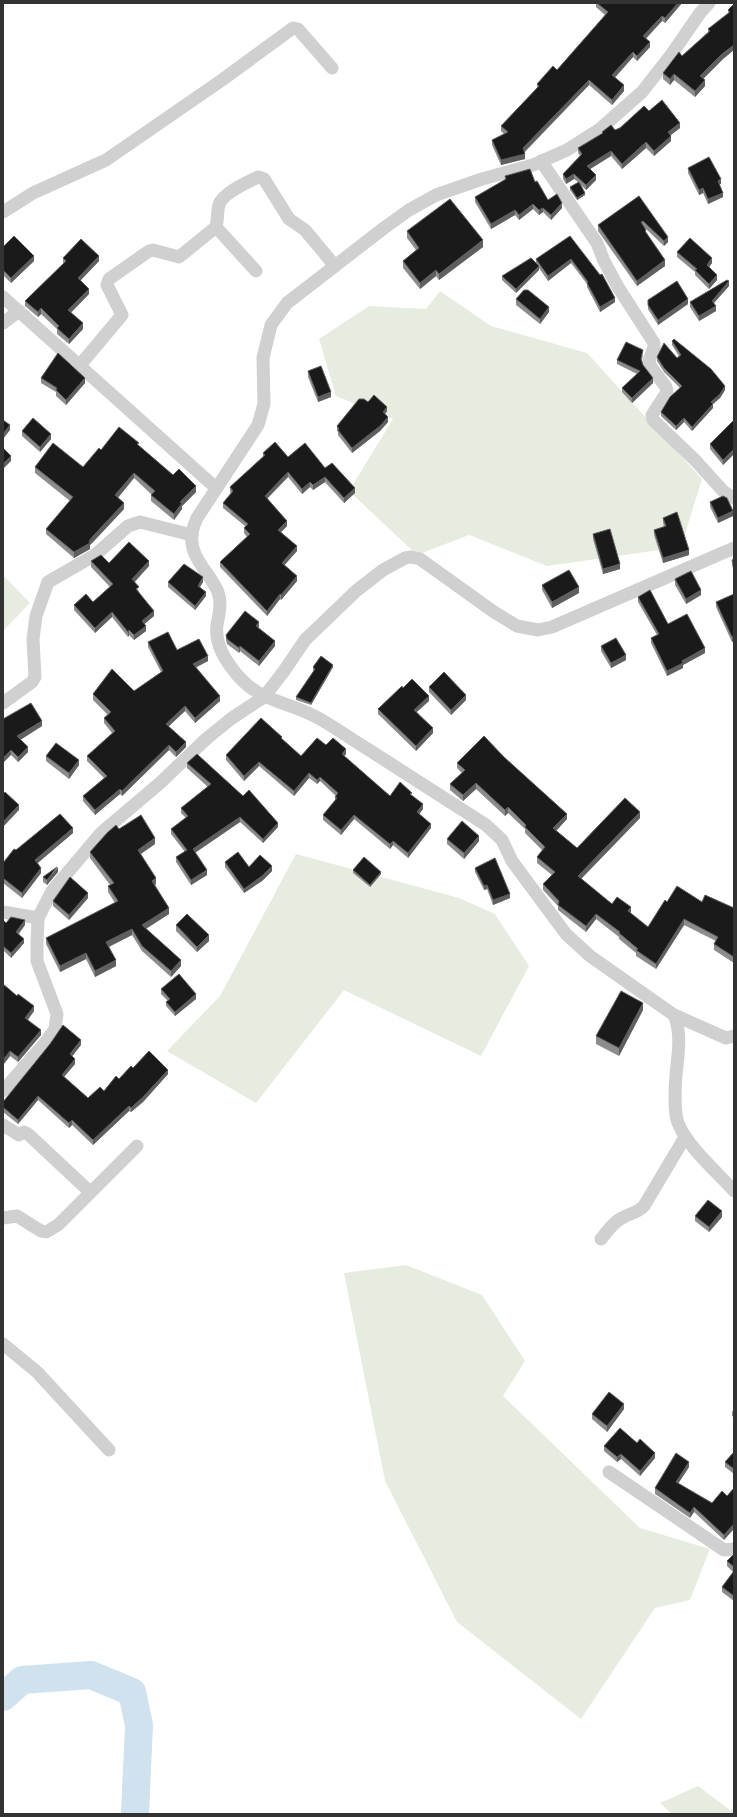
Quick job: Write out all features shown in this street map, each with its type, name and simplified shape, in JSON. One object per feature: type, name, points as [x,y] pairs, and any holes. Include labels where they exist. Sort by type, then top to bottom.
[{"type":"street","points":[[709,3],[642,92],[600,129],[567,150],[541,161],[436,195],[409,210],[287,303],[271,325],[263,358],[264,404],[258,425],[197,518],[192,535],[192,547],[200,564],[217,591],[219,598],[220,613],[217,626],[218,641],[230,666],[243,682],[264,697],[315,716],[486,825],[502,840],[512,861],[566,934],[590,956],[674,1015],[731,1039]]},
{"type":"street","points":[[3,212],[33,193],[106,160],[222,80],[293,28],[298,29],[332,68]]},
{"type":"street","points":[[541,161],[596,243],[618,287],[654,343],[649,361],[651,367],[666,387],[667,392],[652,415],[653,420],[695,460],[724,492],[734,498]]},
{"type":"street","points":[[80,365],[122,315],[107,285],[109,279],[149,251],[153,250],[179,257],[216,227],[219,205],[222,199],[236,188],[261,177],[289,220],[305,230],[335,266]]},
{"type":"street","points":[[216,227],[256,271]]},
{"type":"street","points":[[3,297],[216,488]]},
{"type":"street","points":[[3,322],[19,311]]},
{"type":"street","points":[[3,703],[32,682],[35,677],[32,639],[36,616],[48,582],[95,555],[128,526],[134,523],[140,522],[192,535]]},
{"type":"street","points":[[3,1091],[55,1029],[57,1014],[37,961],[38,918],[52,891],[101,833],[160,783],[206,739],[232,718],[264,697],[305,640],[356,591],[382,570],[405,558],[411,557],[420,559],[494,612],[517,626],[538,630],[552,627],[734,548]]},
{"type":"street","points":[[3,912],[38,918]]},
{"type":"street","points":[[674,1015],[678,1026],[679,1042],[675,1085],[678,1122],[685,1137],[734,1191]]},
{"type":"street","points":[[3,1125],[19,1135],[24,1132],[28,1134],[90,1192]]},
{"type":"street","points":[[601,1238],[622,1217],[638,1212],[644,1206],[685,1137]]},
{"type":"street","points":[[3,1218],[17,1216],[41,1231],[46,1232],[58,1225],[137,1146]]},
{"type":"street","points":[[3,1344],[37,1372],[109,1450]]},
{"type":"street","points":[[609,1472],[724,1550],[734,1549]]},
{"type":"shaded area","points":[[440,291],[491,326],[587,353],[702,479],[681,547],[547,566],[469,535],[417,555],[349,491],[393,419],[336,396],[319,339],[369,306],[426,309]]},
{"type":"shaded area","points":[[3,575],[30,603],[3,631]]},
{"type":"shaded area","points":[[296,854],[459,898],[495,914],[529,966],[481,1056],[344,990],[256,1103],[167,1051],[220,996]]},
{"type":"shaded area","points":[[406,1265],[482,1295],[525,1361],[503,1396],[640,1528],[710,1549],[690,1600],[655,1608],[581,1719],[457,1622],[385,1481],[344,1273]]},
{"type":"shaded area","points":[[698,1786],[730,1810],[734,1808],[734,1814],[672,1814],[660,1803]]},
{"type":"building","points":[[597,3],[678,3],[665,18],[662,16],[643,36],[650,42],[637,56],[633,52],[612,75],[624,85],[612,100],[589,80],[523,148],[525,154],[501,160],[492,140],[508,132],[501,126],[539,86],[537,84],[553,66],[557,70],[608,12]]},
{"type":"building","points":[[734,4],[734,45],[722,54],[700,76],[705,80],[695,91],[674,74],[670,79],[663,73],[679,52],[682,56],[710,31],[708,29],[730,12],[728,10]]},
{"type":"building","points":[[662,100],[680,123],[668,132],[671,136],[654,151],[646,142],[622,164],[611,151],[587,166],[596,175],[586,185],[574,174],[566,179],[563,174],[582,154],[578,148],[603,133],[602,132],[611,125],[615,130],[620,128],[644,106],[649,111]]},
{"type":"building","points":[[709,157],[721,179],[718,181],[723,193],[708,199],[703,188],[699,190],[688,168]]},
{"type":"building","points":[[530,169],[535,182],[537,181],[548,200],[557,194],[562,203],[551,215],[543,208],[539,210],[533,204],[519,215],[515,210],[491,224],[475,197],[506,179],[505,176]]},
{"type":"building","points":[[579,182],[585,193],[577,198],[570,187]]},
{"type":"building","points":[[639,196],[668,237],[664,241],[643,221],[641,222],[646,230],[645,231],[665,260],[637,281],[598,225]]},
{"type":"building","points":[[450,199],[483,240],[439,274],[436,270],[420,283],[403,261],[419,248],[407,231]]},
{"type":"building","points":[[14,236],[34,256],[11,278],[3,270],[3,247]]},
{"type":"building","points":[[570,236],[600,275],[602,274],[615,298],[600,307],[587,283],[588,282],[571,259],[548,276],[536,259]]},
{"type":"building","points":[[690,238],[712,258],[707,265],[717,275],[709,284],[695,270],[697,269],[677,252]]},
{"type":"building","points":[[81,239],[99,256],[78,278],[89,289],[68,310],[83,323],[69,339],[57,328],[59,326],[41,308],[38,312],[25,301],[66,261],[63,258]]},
{"type":"building","points":[[531,258],[539,266],[516,289],[502,276]]},
{"type":"building","points":[[727,280],[729,281],[712,301],[716,306],[699,316],[690,302]]},
{"type":"building","points":[[677,281],[688,299],[658,320],[648,305],[648,300]]},
{"type":"building","points":[[524,290],[528,290],[549,307],[540,319],[516,299]]},
{"type":"building","points":[[674,339],[711,369],[725,386],[720,394],[711,402],[713,404],[692,427],[684,418],[676,426],[661,412],[670,397],[682,386],[664,368],[657,357],[664,343],[677,358],[681,355],[672,341]]},
{"type":"building","points":[[626,342],[643,350],[641,359],[643,365],[653,378],[632,398],[622,388],[640,371],[617,360]]},
{"type":"building","points":[[58,353],[85,378],[66,400],[56,390],[57,388],[41,378]]},
{"type":"building","points":[[321,366],[331,392],[318,397],[308,371]]},
{"type":"building","points":[[374,395],[387,407],[383,412],[388,417],[380,426],[352,448],[338,430],[339,429],[337,426],[359,399],[364,399],[368,402]]},
{"type":"building","points":[[33,418],[51,434],[40,447],[22,431]]},
{"type":"building","points":[[3,420],[10,425],[3,434]]},
{"type":"building","points":[[734,420],[734,449],[723,460],[710,444]]},
{"type":"building","points":[[119,427],[139,443],[137,444],[173,475],[179,469],[196,486],[180,502],[182,503],[174,514],[151,495],[155,491],[134,473],[115,495],[124,503],[94,535],[89,541],[90,543],[74,552],[46,529],[73,497],[35,467],[53,443],[83,467],[99,448],[101,450]]},
{"type":"building","points":[[275,442],[288,457],[305,443],[325,468],[332,463],[355,488],[344,498],[325,477],[313,485],[310,482],[302,489],[288,472],[265,496],[287,521],[278,530],[297,546],[282,563],[297,576],[267,611],[220,562],[250,534],[244,528],[248,524],[223,503],[233,491],[230,487],[265,455],[263,453]]},
{"type":"building","points":[[3,448],[11,456],[3,464]]},
{"type":"building","points":[[723,496],[727,498],[733,511],[718,518],[710,502]]},
{"type":"building","points":[[677,512],[689,550],[663,558],[654,530],[666,526],[663,518]]},
{"type":"building","points":[[610,529],[620,564],[603,569],[593,534]]},
{"type":"building","points":[[129,542],[149,561],[132,579],[139,587],[136,589],[154,611],[142,621],[146,626],[134,635],[129,630],[128,632],[112,612],[95,628],[74,605],[86,594],[93,602],[113,584],[91,561],[101,555],[109,563]]},
{"type":"building","points":[[184,564],[203,577],[198,586],[206,592],[195,606],[168,582]]},
{"type":"building","points":[[569,570],[579,587],[552,602],[542,585]]},
{"type":"building","points":[[691,571],[701,590],[686,599],[675,579]]},
{"type":"building","points":[[650,590],[668,624],[687,614],[705,648],[682,661],[683,663],[667,671],[651,638],[659,634],[638,597]]},
{"type":"building","points":[[734,594],[734,636],[732,637],[716,602]]},
{"type":"building","points":[[245,611],[259,622],[256,626],[275,641],[259,661],[240,646],[239,648],[227,639],[226,635]]},
{"type":"building","points":[[168,632],[177,650],[199,639],[208,656],[193,664],[220,696],[195,718],[185,706],[166,724],[186,742],[176,752],[169,745],[122,791],[120,789],[95,810],[83,796],[107,776],[87,756],[115,731],[104,718],[111,712],[93,694],[112,669],[134,691],[163,671],[148,642]]},
{"type":"building","points":[[616,638],[626,655],[611,663],[601,646]]},
{"type":"building","points":[[321,656],[333,665],[311,703],[296,697],[315,669],[313,667]]},
{"type":"building","points":[[444,672],[466,695],[451,710],[429,687]]},
{"type":"building","points":[[412,679],[429,696],[414,710],[433,728],[416,746],[378,709],[402,686],[403,688]]},
{"type":"building","points":[[31,703],[42,721],[17,736],[28,747],[18,757],[11,750],[3,758],[3,719]]},
{"type":"building","points":[[261,718],[301,756],[317,738],[326,745],[333,738],[346,749],[342,754],[390,796],[400,782],[412,793],[410,794],[423,804],[417,812],[431,824],[408,853],[393,841],[390,844],[354,815],[341,830],[323,815],[337,798],[335,797],[338,793],[320,777],[317,780],[309,773],[294,791],[259,762],[244,776],[226,755]]},
{"type":"building","points":[[484,736],[504,757],[567,814],[553,828],[577,848],[625,798],[640,812],[578,876],[612,904],[617,897],[631,907],[628,911],[648,927],[665,900],[667,902],[677,886],[702,902],[705,895],[734,908],[734,957],[714,944],[718,937],[684,919],[656,964],[636,950],[638,949],[619,933],[620,932],[596,914],[586,926],[558,905],[559,901],[543,884],[555,872],[537,857],[545,847],[525,827],[526,825],[508,807],[505,810],[476,783],[463,795],[450,784],[465,770],[457,763]]},
{"type":"building","points":[[56,743],[79,760],[69,773],[46,756]]},
{"type":"building","points":[[197,754],[243,796],[249,790],[278,823],[263,839],[240,817],[193,849],[207,870],[191,880],[176,857],[187,850],[171,829],[188,816],[181,808],[211,784],[187,763]]},
{"type":"building","points":[[5,792],[19,805],[3,822],[3,794]]},
{"type":"building","points":[[60,814],[73,828],[35,860],[41,868],[22,893],[3,878],[3,863],[14,849],[16,850]]},
{"type":"building","points":[[141,815],[155,838],[138,850],[156,878],[152,881],[169,908],[142,925],[181,960],[171,971],[142,946],[132,929],[106,942],[116,960],[95,971],[86,953],[60,966],[46,938],[118,901],[108,886],[114,883],[90,852],[116,825],[119,829]]},
{"type":"building","points":[[462,821],[479,836],[464,853],[447,839]]},
{"type":"building","points":[[238,852],[249,867],[260,855],[272,866],[262,876],[244,889],[225,862]]},
{"type":"building","points":[[364,857],[381,872],[370,885],[353,870]]},
{"type":"building","points":[[495,858],[510,894],[493,900],[487,885],[484,886],[475,868]]},
{"type":"building","points":[[57,867],[47,880],[43,877]]},
{"type":"building","points":[[70,877],[88,893],[69,915],[53,901]]},
{"type":"building","points":[[187,914],[209,935],[197,947],[176,925]]},
{"type":"building","points":[[11,917],[25,920],[16,932],[24,939],[11,953],[3,946],[3,920],[6,923]]},
{"type":"building","points":[[179,974],[196,994],[175,1012],[166,1002],[170,999],[161,989]]},
{"type":"building","points":[[3,984],[17,996],[18,994],[34,1006],[25,1018],[41,1030],[18,1057],[10,1051],[3,1060]]},
{"type":"building","points":[[621,991],[643,1003],[619,1048],[596,1036]]},
{"type":"building","points":[[63,1025],[81,1040],[70,1054],[75,1059],[62,1075],[88,1098],[100,1087],[104,1091],[116,1076],[119,1079],[131,1066],[133,1068],[149,1051],[168,1070],[143,1097],[131,1108],[129,1106],[93,1140],[72,1120],[69,1123],[38,1096],[18,1120],[3,1107],[3,1102],[50,1044]]},
{"type":"building","points":[[708,1200],[722,1211],[709,1227],[695,1216]]},
{"type":"building","points":[[609,1392],[624,1404],[607,1426],[592,1414]]},
{"type":"building","points":[[620,1428],[637,1443],[640,1439],[655,1453],[640,1471],[621,1454],[617,1457],[604,1446]]},
{"type":"building","points":[[734,1452],[734,1469],[725,1462]]},
{"type":"building","points":[[676,1453],[689,1462],[676,1482],[712,1503],[722,1491],[727,1496],[734,1488],[734,1524],[724,1535],[694,1507],[690,1513],[655,1488]]},
{"type":"building","points":[[734,1554],[734,1567],[727,1561]]},
{"type":"building","points":[[734,1571],[734,1596],[722,1587]]},
{"type":"waterway","points":[[3,1697],[22,1680],[91,1675],[132,1692],[139,1725],[135,1814]]}]
